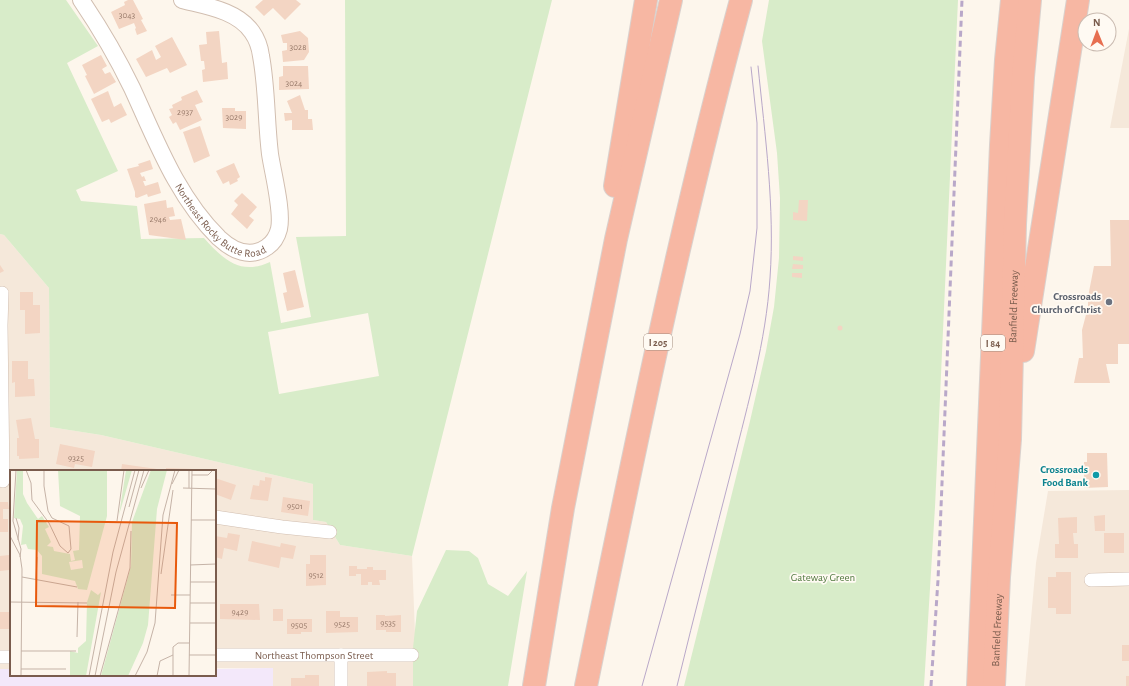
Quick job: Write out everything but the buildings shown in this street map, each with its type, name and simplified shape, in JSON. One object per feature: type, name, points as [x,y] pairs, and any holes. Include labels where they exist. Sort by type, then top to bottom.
[{"type":"highway","points":[[616,239],[614,184],[646,0]]},
{"type":"highway","points":[[534,686],[563,508],[616,239],[672,0]]},
{"type":"highway","name":"I 205","points":[[586,686],[642,414],[667,302],[741,0]]},
{"type":"highway","name":"Banfield Freeway","points":[[978,686],[1001,145],[1006,60],[1012,0]]},
{"type":"highway","name":"Banfield Freeway","points":[[994,686],[999,578],[1010,439],[1015,224],[1023,77],[1030,0]]},
{"type":"highway","points":[[1010,439],[1078,0]]},
{"type":"street","name":"Northeast Rocky Butte Road","points":[[81,0],[113,51],[171,172],[191,204],[212,231],[230,247],[244,253],[256,253],[268,246],[274,240],[278,234],[280,221],[269,147],[260,49],[252,32],[240,20],[221,11],[182,0]]},
{"type":"street","points":[[2,293],[0,325],[5,481]]},
{"type":"street","points":[[216,517],[282,527],[330,532]]},
{"type":"street","points":[[1091,580],[1129,579]]},
{"type":"street","name":"Northeast Thompson Street","points":[[216,655],[412,655]]},
{"type":"street","points":[[341,655],[341,686]]},
{"type":"shaded area","points":[[1129,29],[1129,128],[1110,128]]},
{"type":"shaded area","points":[[0,234],[4,235],[49,288],[50,427],[101,435],[313,484],[313,520],[326,522],[340,545],[412,556],[417,686],[273,686],[273,668],[216,668],[216,470],[10,470],[10,669],[0,669]]},
{"type":"shaded area","points":[[1129,490],[1129,686],[1025,686],[1036,563],[1048,491]]},
{"type":"shaded area","points":[[273,668],[273,686],[0,686],[0,669],[10,669],[10,676],[216,676],[216,669]]},
{"type":"green space","points":[[0,0],[66,0],[98,46],[67,63],[118,171],[76,190],[81,201],[137,206],[141,239],[204,238],[225,259],[241,266],[259,266],[270,262],[281,323],[311,317],[296,237],[346,236],[345,0],[552,0],[412,556],[340,545],[326,522],[313,520],[313,484],[101,435],[50,427],[49,288],[4,235],[0,234]],"holes":[[[368,313],[379,376],[279,394],[268,332]]]},
{"type":"green space","name":"Gateway Green","points":[[769,0],[958,0],[935,507],[924,686],[684,686],[750,421],[766,351],[774,307],[779,258],[780,198],[777,153],[762,41]]},
{"type":"green space","points":[[446,550],[469,551],[478,558],[488,584],[508,596],[527,571],[508,686],[413,686],[413,648],[417,611]]},
{"type":"tram line","points":[[677,686],[750,395],[765,325],[770,278],[771,225],[766,145],[758,66]]},
{"type":"tram line","points":[[642,686],[740,334],[750,291],[757,228],[757,123],[751,67]]},
{"type":"railway","points":[[931,686],[938,580],[962,0]]},
{"type":"place","name":"Crossroads Church of Christ","points":[[1109,302]]},
{"type":"place","name":"Crossroads Food Bank","points":[[1096,475]]}]
